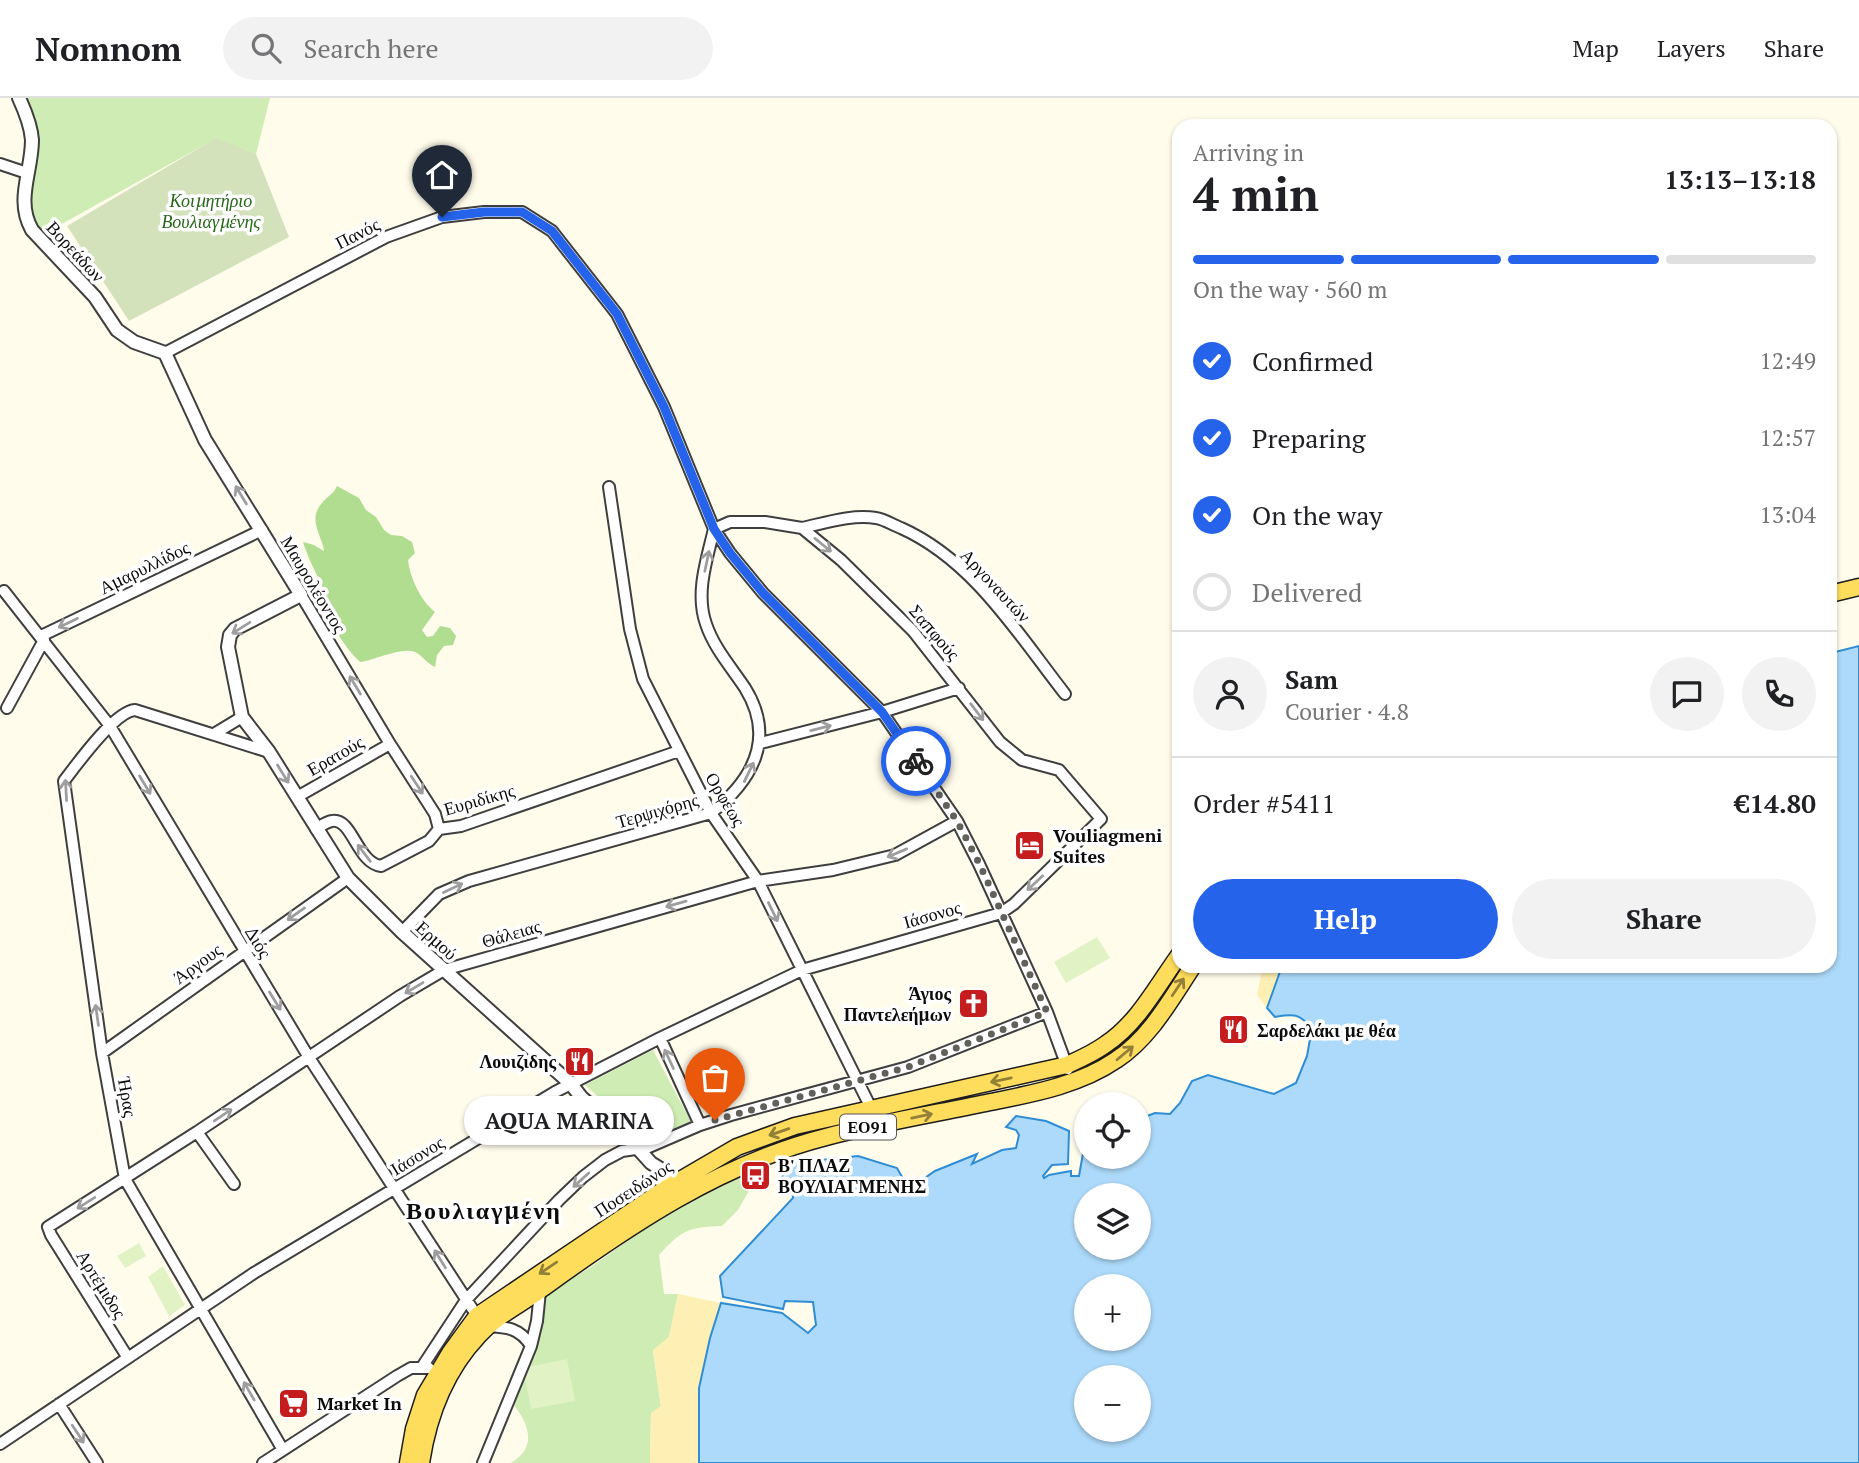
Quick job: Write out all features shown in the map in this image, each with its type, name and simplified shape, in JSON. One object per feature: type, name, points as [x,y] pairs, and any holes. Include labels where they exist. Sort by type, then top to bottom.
[{"type":"main road","points":[[1837,592],[1859,587]]},
{"type":"main road","name":"Ποσειδώνος","points":[[408,1463],[430,1369],[482,1321],[737,1147],[821,1119],[1067,1065],[1107,1044],[1122,1031],[1172,965]]},
{"type":"main road","name":"Ποσειδώνος","points":[[421,1463],[426,1431],[437,1399],[482,1321],[540,1291],[669,1195],[801,1144],[1072,1082],[1117,1060],[1135,1045],[1188,973]]},
{"type":"street","name":"Βορεάδων","points":[[19,98],[31,134],[24,207],[29,225],[36,236],[95,297],[117,330],[134,342],[165,353]]},
{"type":"street","points":[[0,164],[27,173]]},
{"type":"street","name":"Πανός","points":[[165,353],[386,237],[442,217],[484,212],[522,212],[552,231],[617,314],[664,407],[714,529],[763,593],[882,712],[957,821],[1001,913]]},
{"type":"street","name":"Μαυρολέοντος","points":[[165,353],[205,440],[435,814],[439,829]]},
{"type":"street","name":"Ορφέως","points":[[609,487],[635,656],[643,680],[711,813],[758,881],[871,1108]]},
{"type":"street","name":"Αργοναυτών","points":[[802,528],[853,518],[878,518],[921,537],[973,581],[1013,626],[1065,694]]},
{"type":"street","points":[[802,528],[765,522],[730,522],[714,529],[701,587],[705,622],[728,665],[746,690],[756,713],[761,743],[882,712],[960,688]]},
{"type":"street","name":"Σαπφούς","points":[[802,528],[841,560],[914,631],[1000,741],[1021,760],[1059,770],[1101,819],[1014,904],[1001,913]]},
{"type":"street","name":"Αμαρυλλίδος","points":[[42,638],[262,530]]},
{"type":"street","name":"Διός","points":[[5,591],[110,726],[309,1056],[482,1321]]},
{"type":"street","points":[[214,734],[242,717],[228,647],[230,635],[235,629],[301,595]]},
{"type":"street","points":[[7,708],[42,638]]},
{"type":"street","points":[[110,726],[128,710],[135,710],[269,752]]},
{"type":"street","name":"Ερμού","points":[[242,717],[269,752],[348,878],[402,932],[574,1087],[625,1139],[636,1146],[656,1166],[669,1195]]},
{"type":"street","name":"Ήρας","points":[[110,726],[64,781],[102,1053],[125,1179],[284,1450]]},
{"type":"street","name":"Τερψιχόρης","points":[[402,932],[439,894],[469,881],[711,813],[745,781],[761,743]]},
{"type":"street","name":"Ερατούς","points":[[297,797],[390,744]]},
{"type":"street","name":"Ευριδίκης","points":[[316,828],[333,820],[338,821],[344,825],[367,860],[373,865],[381,866],[429,841],[439,829],[461,826],[679,751]]},
{"type":"street","name":"Θάλειας","points":[[48,1227],[444,970],[758,881],[833,870],[895,855],[957,821]]},
{"type":"street","name":"Άργους","points":[[102,1053],[348,878]]},
{"type":"street","points":[[1001,913],[1047,1012],[1072,1082]]},
{"type":"street","name":"Ιάσονος","points":[[0,1444],[254,1273],[395,1188],[660,1038],[802,970],[1001,913]]},
{"type":"street","points":[[263,1463],[411,1368],[430,1369],[466,1300],[583,1177],[605,1160],[622,1151],[699,1125],[908,1067],[1047,1012]]},
{"type":"street","points":[[660,1038],[699,1125]]},
{"type":"street","points":[[197,1132],[234,1184]]},
{"type":"street","name":"Αρτέμιδος","points":[[48,1227],[128,1358]]},
{"type":"street","points":[[483,1463],[531,1346],[540,1291]]},
{"type":"street","points":[[482,1321],[514,1328],[531,1346]]},
{"type":"street","points":[[59,1404],[97,1463]]},
{"type":"green space","points":[[22,98],[270,98],[256,154],[215,139],[40,236],[27,206],[35,139]]},
{"type":"green space","name":"Κοιμητήριο Βουλιαγμένης","points":[[216,138],[256,154],[289,237],[129,321],[67,226]]},
{"type":"green space","points":[[337,486],[359,498],[384,530],[412,542],[415,553],[408,560],[411,574],[417,589],[435,612],[422,630],[427,637],[433,636],[440,626],[450,628],[456,636],[453,645],[444,646],[437,655],[435,667],[412,651],[360,662],[332,624],[326,610],[323,588],[303,542],[324,551],[316,515],[322,503]]},
{"type":"green space","points":[[1097,937],[1110,958],[1066,983],[1054,962]]},
{"type":"green space","points":[[653,1050],[692,1124],[647,1140],[585,1085]]},
{"type":"green space","points":[[764,1164],[738,1210],[722,1226],[701,1227],[686,1232],[659,1255],[664,1294],[678,1294],[669,1337],[653,1351],[661,1407],[651,1413],[650,1463],[511,1463],[525,1450],[528,1442],[523,1419],[512,1403],[527,1357],[539,1339],[544,1295],[591,1267],[668,1212]]},
{"type":"green space","points":[[139,1243],[146,1256],[125,1268],[117,1256]]},
{"type":"green space","points":[[163,1266],[185,1305],[169,1316],[148,1277]]},
{"type":"green space","points":[[567,1359],[575,1401],[531,1409],[523,1368]]},
{"type":"sand","points":[[1261,973],[1280,973],[1267,1008],[1257,995]]},
{"type":"sand","points":[[678,1294],[721,1303],[699,1388],[699,1463],[650,1463],[651,1413],[661,1406],[653,1350],[669,1337]]},
{"type":"water","points":[[1859,646],[1859,1463],[699,1463],[699,1388],[721,1303],[782,1313],[808,1333],[816,1325],[813,1302],[785,1301],[783,1309],[723,1297],[720,1276],[793,1198],[792,1187],[785,1187],[779,1182],[792,1160],[812,1161],[858,1156],[897,1168],[909,1189],[935,1171],[977,1154],[972,1164],[1002,1150],[1016,1148],[1019,1135],[1016,1130],[1006,1127],[1016,1116],[1046,1121],[1069,1131],[1068,1164],[1052,1165],[1044,1178],[1071,1171],[1071,1176],[1079,1176],[1080,1169],[1151,1169],[1151,1114],[1170,1114],[1180,1103],[1192,1081],[1208,1075],[1274,1094],[1296,1083],[1307,1056],[1312,1028],[1295,1016],[1275,1017],[1267,1008],[1280,973],[1837,973],[1837,652]]},
{"type":"way so far","points":[[715,1120],[908,1067],[1047,1012],[979,863],[957,821],[916,761]]},
{"type":"place","name":"Vouliagmeni Suites","points":[[1030,845]]},
{"type":"place","name":"Άγιος Παντελεήμων","points":[[974,1003]]},
{"type":"place","name":"Σαρδελάκι με θέα","points":[[1234,1030]]},
{"type":"place","name":"Λουιζιδης","points":[[579,1061]]},
{"type":"place","name":"AQUA MARINA","points":[[715,1120]]},
{"type":"place","name":"Β' ΠΛΑΖ ΒΟΥΛΙΑΓΜΕΝΗΣ","points":[[755,1175]]},
{"type":"place","name":"Market In","points":[[294,1403]]},
{"type":"district","name":"Βουλιαγμένη","points":[[484,1210]]},
{"type":"route","points":[[442,217],[484,212],[522,212],[552,231],[617,314],[664,407],[714,529],[730,553],[763,593],[882,712],[916,761]]}]
